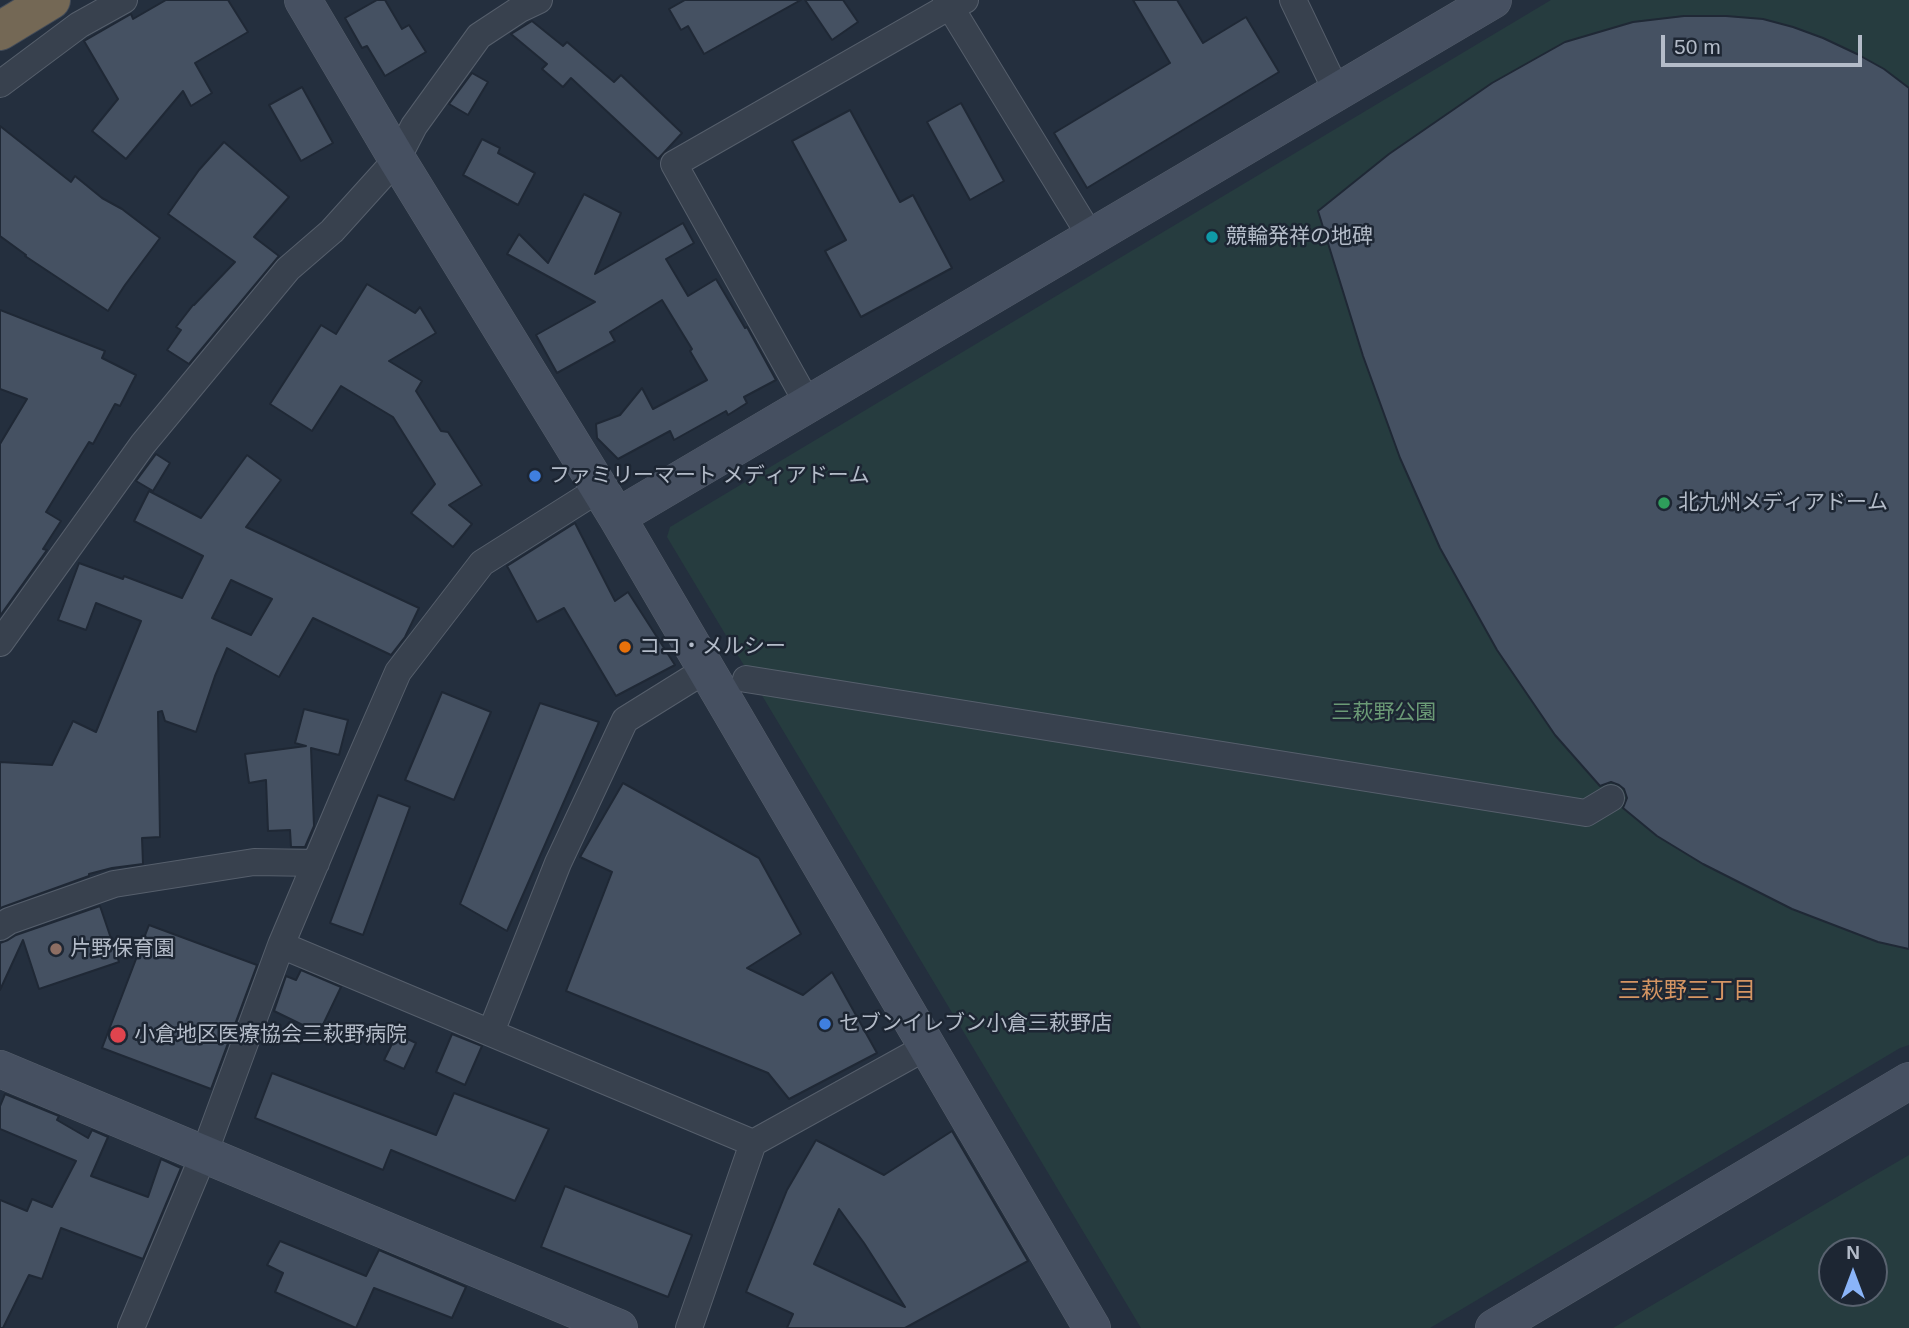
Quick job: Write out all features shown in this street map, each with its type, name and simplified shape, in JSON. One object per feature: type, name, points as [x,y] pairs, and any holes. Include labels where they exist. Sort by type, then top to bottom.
[{"type":"highway","points":[[0,31],[51,0]]},
{"type":"street","points":[[0,84],[79,25],[124,0]]},
{"type":"street","points":[[303,0],[707,669],[1092,1328]]},
{"type":"street","points":[[0,643],[143,444],[288,269],[332,231],[397,159],[414,126],[479,36],[539,0]]},
{"type":"street","points":[[1293,0],[1337,92]]},
{"type":"street","points":[[131,1328],[204,1154],[281,945],[398,672],[482,563],[808,404],[1493,0]]},
{"type":"street","points":[[808,404],[674,164],[954,2],[1091,237]]},
{"type":"street","points":[[491,1032],[558,863],[625,720],[707,669]]},
{"type":"street","points":[[746,679],[1586,813],[1611,798]]},
{"type":"street","points":[[0,926],[114,884],[254,862],[316,863]]},
{"type":"street","points":[[281,945],[753,1143]]},
{"type":"street","points":[[689,1328],[753,1143],[928,1046]]},
{"type":"street","points":[[0,1069],[619,1328]]},
{"type":"street","points":[[1494,1328],[1909,1082]]},
{"type":"green space","name":"三萩野公園","points":[[1551,0],[1909,0],[1909,1045],[1430,1328],[1141,1328],[667,537],[670,527]]},
{"type":"green space","points":[[1909,1155],[1909,1328],[1613,1328]]},
{"type":"building","points":[[166,0],[228,0],[248,32],[195,63],[212,93],[191,106],[183,91],[126,159],[92,131],[118,99],[84,41],[131,14],[133,19]]},
{"type":"building","points":[[377,0],[385,0],[402,29],[409,25],[426,52],[385,76],[367,46],[362,48],[345,18]]},
{"type":"building","points":[[685,0],[801,0],[704,54],[688,26],[681,30],[669,9]]},
{"type":"building","points":[[805,0],[843,0],[858,22],[832,40]]},
{"type":"building","points":[[1133,0],[1177,0],[1203,43],[1246,17],[1279,72],[1087,188],[1054,133],[1170,63]]},
{"type":"building","name":"北九州メディアドーム","points":[[1684,16],[1763,19],[1793,27],[1857,54],[1884,69],[1909,88],[1909,949],[1878,942],[1792,909],[1703,864],[1657,836],[1623,808],[1627,798],[1624,789],[1611,782],[1600,786],[1555,735],[1497,650],[1440,548],[1400,458],[1363,356],[1318,211],[1389,154],[1492,83],[1565,42],[1633,22]]},
{"type":"building","points":[[532,21],[563,46],[567,42],[614,82],[621,75],[682,133],[658,159],[571,78],[563,87],[542,69],[547,64],[511,34]]},
{"type":"building","points":[[472,73],[488,82],[468,115],[449,104]]},
{"type":"building","points":[[302,87],[333,143],[301,161],[269,105]]},
{"type":"building","points":[[961,103],[1004,181],[970,200],[927,122]]},
{"type":"building","points":[[850,110],[900,202],[913,195],[952,268],[861,317],[825,251],[846,240],[792,141]]},
{"type":"building","points":[[0,126],[71,182],[75,176],[160,238],[108,311],[25,256],[0,236]]},
{"type":"building","points":[[482,139],[500,148],[498,153],[535,173],[518,205],[463,175]]},
{"type":"building","points":[[224,142],[289,197],[254,237],[279,256],[189,364],[167,350],[181,330],[176,327],[193,305],[235,262],[168,214],[199,170]]},
{"type":"building","points":[[584,194],[621,213],[595,274],[683,223],[694,243],[666,259],[688,296],[716,279],[745,328],[747,327],[776,380],[744,397],[747,403],[728,415],[726,411],[674,440],[670,431],[618,459],[597,438],[596,424],[620,415],[642,388],[653,409],[707,380],[690,351],[692,349],[662,300],[610,332],[615,341],[557,373],[536,335],[595,302],[507,254],[519,234],[548,263]]},
{"type":"building","points":[[367,284],[415,313],[420,307],[436,333],[389,361],[422,381],[416,391],[441,431],[448,432],[482,485],[449,505],[472,524],[453,547],[411,513],[435,484],[393,417],[341,386],[312,431],[270,404],[321,325],[336,334]]},
{"type":"building","points":[[0,310],[105,351],[102,358],[136,375],[120,406],[115,404],[93,444],[89,442],[46,512],[61,521],[43,549],[47,550],[0,616],[0,444],[27,399],[0,389]]},
{"type":"building","points":[[156,454],[170,463],[153,491],[136,481]]},
{"type":"building","points":[[247,455],[281,480],[246,527],[419,608],[405,637],[391,655],[313,618],[279,677],[227,648],[196,732],[165,721],[162,711],[158,712],[160,837],[142,838],[143,864],[89,874],[0,908],[0,762],[52,765],[73,721],[96,732],[141,621],[96,603],[86,630],[58,620],[79,563],[123,579],[124,576],[182,598],[203,556],[134,521],[149,491],[201,518]],"holes":[[[231,580],[272,599],[251,635],[212,618]]]},
{"type":"building","points":[[575,523],[615,601],[628,592],[675,665],[616,696],[564,608],[537,622],[507,566]]},
{"type":"building","points":[[442,692],[491,712],[454,800],[405,780]]},
{"type":"building","points":[[540,703],[599,722],[507,931],[460,904]]},
{"type":"building","points":[[304,709],[348,720],[339,755],[311,748],[314,826],[305,847],[291,847],[290,830],[268,831],[266,780],[249,783],[245,754],[306,746],[295,743]]},
{"type":"building","points":[[623,783],[759,858],[801,934],[747,968],[803,995],[832,972],[877,1053],[789,1099],[768,1073],[566,991],[612,872],[580,857]]},
{"type":"building","points":[[378,795],[410,807],[363,935],[330,923]]},
{"type":"building","points":[[100,906],[119,962],[39,989],[23,940],[0,990],[0,943]]},
{"type":"building","points":[[149,925],[257,965],[211,1089],[102,1048]]},
{"type":"building","points":[[301,970],[341,987],[319,1033],[274,1011],[286,976],[296,980]]},
{"type":"building","points":[[397,1034],[416,1043],[404,1069],[384,1060]]},
{"type":"building","points":[[452,1034],[482,1046],[465,1085],[436,1072]]},
{"type":"building","points":[[272,1073],[436,1135],[454,1093],[549,1129],[515,1201],[391,1150],[383,1170],[255,1118]]},
{"type":"building","points":[[5,1094],[59,1116],[57,1120],[88,1138],[92,1130],[108,1137],[91,1176],[148,1197],[161,1159],[181,1168],[143,1259],[61,1228],[42,1279],[29,1275],[3,1328],[0,1328],[0,1200],[27,1211],[32,1199],[52,1207],[76,1161],[0,1129],[0,1106]]},
{"type":"building","points":[[952,1131],[1028,1261],[905,1328],[787,1328],[793,1314],[746,1292],[787,1190],[816,1140],[884,1175]],"holes":[[[839,1209],[905,1307],[814,1264]]]},
{"type":"building","points":[[565,1186],[692,1235],[668,1297],[541,1247]]},
{"type":"building","points":[[280,1241],[366,1276],[379,1250],[466,1287],[452,1318],[374,1288],[356,1328],[275,1292],[283,1273],[267,1265]]},
{"type":"place","name":"競輪発祥の地碑","points":[[1212,237]]},
{"type":"place","name":"ファミリーマート メディアドーム","points":[[535,476]]},
{"type":"place","name":"北九州メディアドーム","points":[[1664,503]]},
{"type":"place","name":"ココ・メルシー","points":[[625,647]]},
{"type":"place","name":"片野保育園","points":[[56,949]]},
{"type":"place","name":"セブンイレブン小倉三萩野店","points":[[825,1024]]},
{"type":"place","name":"小倉地区医療協会三萩野病院","points":[[118,1035]]},
{"type":"district","name":"三萩野三丁目","points":[[1687,992]]}]
